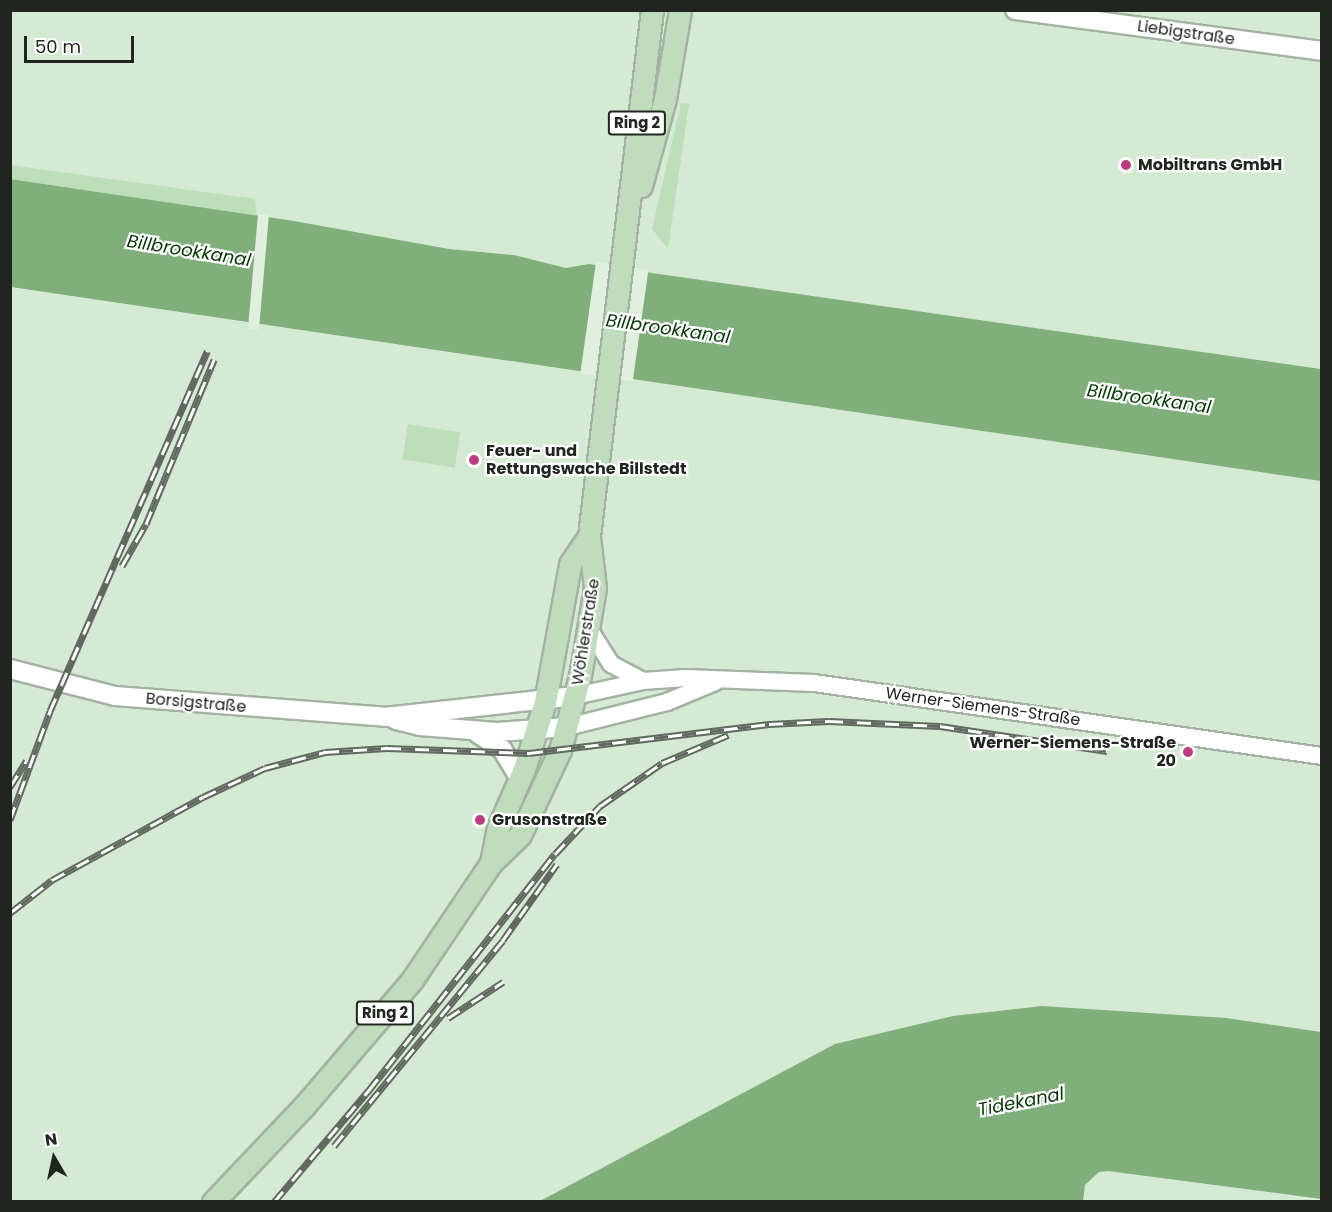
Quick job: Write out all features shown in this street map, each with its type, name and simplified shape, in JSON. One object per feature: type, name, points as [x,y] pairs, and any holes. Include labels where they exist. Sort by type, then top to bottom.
[{"type":"main road","name":"Wöhlerstraße","points":[[567,727],[589,629],[596,568],[589,536],[603,403],[627,235],[652,10]]},
{"type":"main road","name":"Wöhlerstraße","points":[[627,235],[665,99],[680,10]]},
{"type":"main road","name":"Liebigstraße","points":[[1015,10],[1322,51]]},
{"type":"main road","name":"Wöhlerstraße","points":[[545,702],[570,564],[589,536]]},
{"type":"main road","name":"Borsigstraße","points":[[10,669],[115,696],[385,717],[545,702],[575,696]]},
{"type":"main road","name":"Ring 2","points":[[490,863],[498,828],[520,779],[545,702]]},
{"type":"main road","name":"Borsigstraße","points":[[385,717],[420,726],[470,730],[537,730],[567,727]]},
{"type":"main road","name":"Ring 2","points":[[213,1202],[305,1106],[412,980],[490,863],[520,835],[545,787],[567,727]]},
{"type":"main road","points":[[470,730],[502,749],[520,779]]},
{"type":"street","points":[[589,629],[611,664],[643,681]]},
{"type":"street","name":"Werner-Siemens-Straße","points":[[575,696],[643,681],[686,678],[716,681],[752,679],[814,683],[1322,756]]},
{"type":"street","name":"Werner-Siemens-Straße","points":[[567,727],[667,702],[716,681]]},
{"type":"shaded area","points":[[10,11],[1321,11],[1321,369],[589,264],[566,268],[514,255],[449,249],[11,179]]},
{"type":"shaded area","points":[[681,103],[689,104],[668,249],[652,229]]},
{"type":"shaded area","points":[[10,165],[255,199],[257,216],[11,179]]},
{"type":"shaded area","points":[[10,287],[1321,481],[1321,1032],[835,1044],[540,1201],[11,1201]]},
{"type":"shaded area","points":[[408,424],[460,432],[455,468],[402,460]]},
{"type":"shaded area","points":[[1099,1172],[1156,1175],[1322,1201],[1083,1202],[1085,1185]]},
{"type":"water","name":"Billbrookkanal","points":[[10,179],[294,221],[449,249],[514,255],[566,268],[589,264],[1321,369],[1321,481],[11,287]]},
{"type":"water","name":"Tidekanal","points":[[1042,1006],[1226,1018],[1321,1032],[1321,1199],[1108,1171],[1099,1172],[1085,1185],[1083,1201],[540,1201],[835,1044],[953,1016]]},
{"type":"pier","points":[[258,214],[269,215],[259,330],[248,329]]},
{"type":"pier","points":[[596,262],[648,269],[633,381],[580,374]]},
{"type":"railway","points":[[10,820],[50,711],[207,351]]},
{"type":"railway","points":[[122,566],[146,524],[214,360]]},
{"type":"railway","points":[[10,913],[52,880],[203,797],[265,768],[325,752],[387,748],[529,753],[769,724],[829,721],[940,726],[1107,751]]},
{"type":"railway","points":[[274,1202],[369,1090],[555,854],[600,806],[662,763],[728,735]]},
{"type":"railway","points":[[10,787],[26,761]]},
{"type":"railway","points":[[334,1146],[503,940],[557,864]]},
{"type":"railway","points":[[448,1018],[503,982]]},
{"type":"place","name":"Mobiltrans GmbH","points":[[1126,165]]},
{"type":"place","name":"Feuer- und Rettungswache Billstedt","points":[[474,460]]},
{"type":"place","name":"Werner-Siemens-Straße 20","points":[[1188,752]]},
{"type":"place","name":"Grusonstraße","points":[[480,820]]}]
